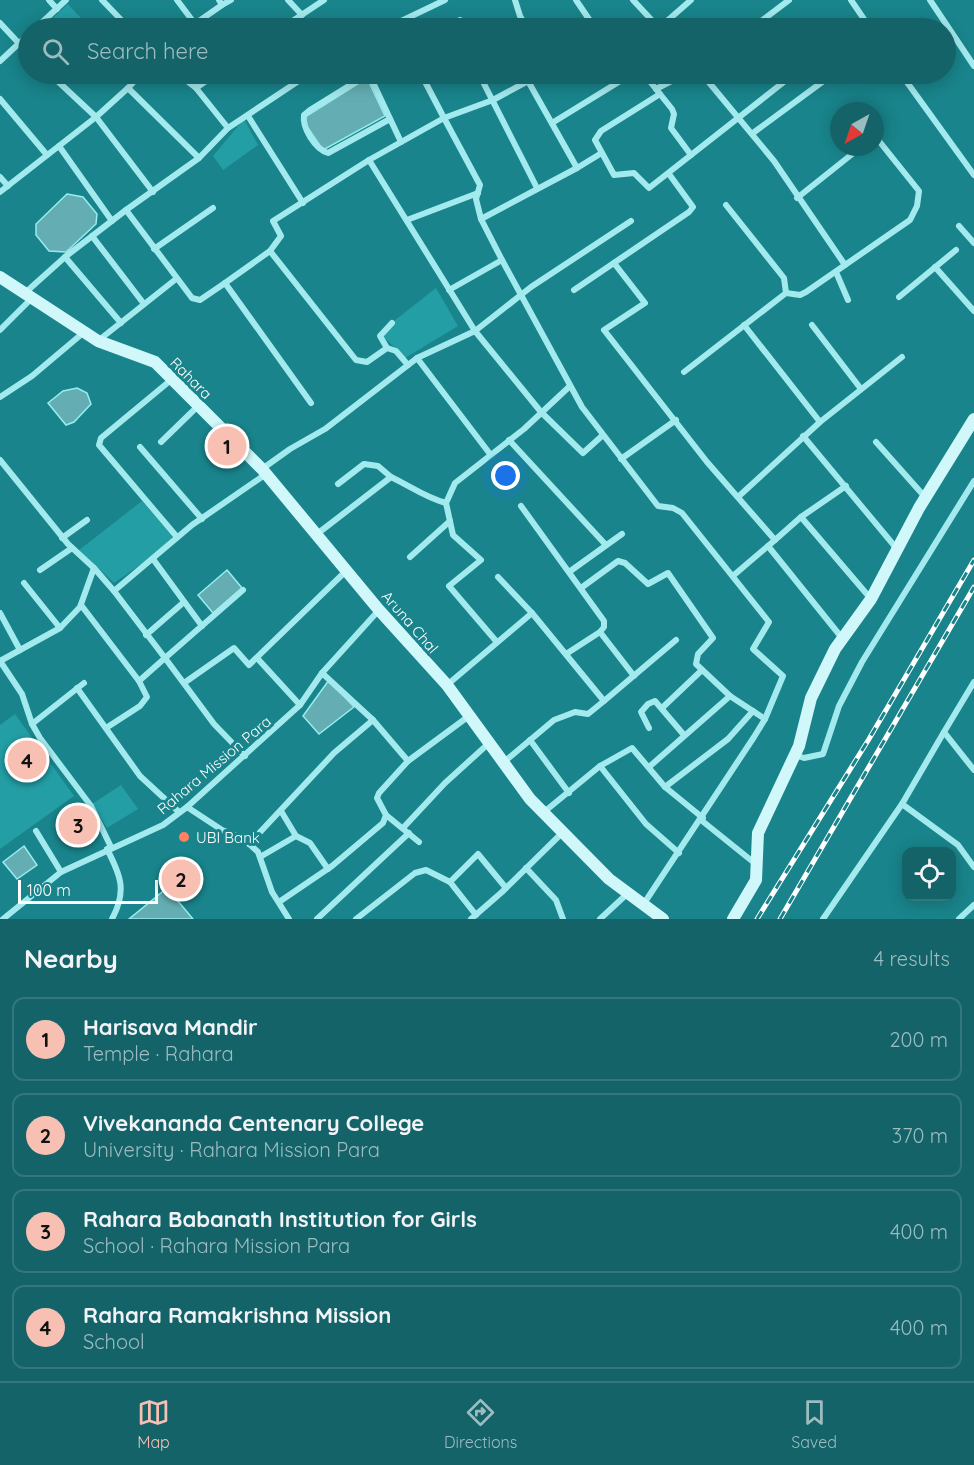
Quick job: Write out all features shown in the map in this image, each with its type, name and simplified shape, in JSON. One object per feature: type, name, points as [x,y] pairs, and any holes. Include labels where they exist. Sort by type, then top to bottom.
[{"type":"street","points":[[49,0],[57,9]]},
{"type":"street","points":[[47,18],[66,0]]},
{"type":"street","points":[[102,0],[119,18]]},
{"type":"street","points":[[177,0],[187,18]]},
{"type":"street","points":[[202,18],[220,3],[231,0]]},
{"type":"street","points":[[288,0],[302,15]]},
{"type":"street","points":[[297,18],[324,0]]},
{"type":"street","points":[[412,18],[445,0]]},
{"type":"street","points":[[515,0],[521,18]]},
{"type":"street","points":[[576,0],[588,18]]},
{"type":"street","points":[[633,0],[649,18]]},
{"type":"street","points":[[670,18],[691,0]]},
{"type":"street","points":[[765,18],[789,0]]},
{"type":"street","points":[[851,0],[863,18]]},
{"type":"street","points":[[930,0],[942,18]]},
{"type":"street","points":[[0,23],[18,43]]},
{"type":"street","points":[[956,39],[974,66]]},
{"type":"street","points":[[0,61],[18,45]]},
{"type":"street","points":[[61,84],[96,117],[153,192]]},
{"type":"street","points":[[0,192],[96,117],[131,84]]},
{"type":"street","points":[[191,84],[228,129]]},
{"type":"street","points":[[196,88],[202,84]]},
{"type":"street","points":[[0,330],[65,257],[199,158],[228,129],[294,84]]},
{"type":"street","points":[[352,84],[304,115],[304,126],[318,147],[328,153],[390,119]]},
{"type":"street","points":[[373,84],[401,142]]},
{"type":"street","points":[[426,84],[480,185],[477,207],[481,219],[570,386],[603,435],[658,506],[673,508],[682,513],[734,575],[769,622],[753,649],[783,676],[765,719],[702,819],[642,906]]},
{"type":"street","points":[[484,84],[537,188]]},
{"type":"street","points":[[126,210],[186,292],[197,300],[270,250],[281,236],[273,221],[369,160],[444,118],[493,100],[522,84]]},
{"type":"street","points":[[530,84],[577,168]]},
{"type":"street","points":[[552,123],[615,84]]},
{"type":"street","points":[[652,84],[674,114],[670,126],[673,133],[691,155]]},
{"type":"street","points":[[670,84],[601,131],[595,140],[600,154],[614,175],[634,173],[649,188],[782,84]]},
{"type":"street","points":[[710,84],[753,133],[845,265]]},
{"type":"street","points":[[753,133],[819,84]]},
{"type":"street","points":[[908,84],[973,173]]},
{"type":"street","points":[[128,87],[199,158]]},
{"type":"street","points":[[0,99],[47,155]]},
{"type":"street","points":[[248,116],[303,203]]},
{"type":"street","points":[[59,146],[112,221]]},
{"type":"street","points":[[786,292],[800,295],[910,220],[917,206],[919,191],[884,147]]},
{"type":"street","points":[[481,219],[600,154]]},
{"type":"street","points":[[798,198],[850,156]]},
{"type":"street","points":[[369,160],[371,168],[407,220],[475,331],[541,412],[583,453],[603,435]]},
{"type":"street","points":[[574,290],[689,212],[693,207],[669,174]]},
{"type":"street","points":[[0,177],[8,186]]},
{"type":"street","points":[[407,220],[478,193]]},
{"type":"street","points":[[726,205],[784,278],[786,292]]},
{"type":"street","points":[[154,249],[213,208]]},
{"type":"street","points":[[114,591],[153,560],[177,537],[290,449],[325,429],[417,358],[475,331],[522,294],[631,221]]},
{"type":"street","points":[[959,226],[974,243]]},
{"type":"street","points":[[92,236],[144,304]]},
{"type":"street","points":[[270,250],[356,360],[367,362],[387,348]]},
{"type":"street","points":[[899,297],[956,250]]},
{"type":"street","points":[[65,257],[121,323]]},
{"type":"street","points":[[450,290],[502,260]]},
{"type":"street","points":[[614,263],[645,303],[604,330],[707,462],[775,540]]},
{"type":"street","points":[[935,267],[974,311]]},
{"type":"street","points":[[836,272],[848,300]]},
{"type":"street","name":"Rahara","points":[[0,277],[30,294],[83,333],[98,341],[155,362],[264,471]]},
{"type":"street","points":[[98,341],[176,279]]},
{"type":"street","points":[[225,283],[311,403]]},
{"type":"street","points":[[684,372],[786,292]]},
{"type":"street","points":[[392,323],[380,334],[387,348],[396,351],[408,365]]},
{"type":"street","points":[[744,325],[820,422]]},
{"type":"street","points":[[812,325],[861,389]]},
{"type":"street","points":[[0,397],[32,376],[83,333]]},
{"type":"street","points":[[738,497],[803,436],[902,357]]},
{"type":"street","points":[[417,358],[490,454]]},
{"type":"street","points":[[171,380],[101,438],[99,445],[177,537]]},
{"type":"street","points":[[496,641],[449,586],[481,560],[453,535],[446,503],[455,483],[509,440],[570,386]]},
{"type":"street","points":[[161,442],[198,406]]},
{"type":"street","points":[[733,919],[756,880],[758,833],[795,755],[804,729],[806,710],[842,638],[871,599],[926,498],[974,419]]},
{"type":"street","points":[[621,459],[676,420]]},
{"type":"street","points":[[803,436],[897,550]]},
{"type":"street","points":[[509,440],[605,544]]},
{"type":"street","points":[[876,442],[926,498]]},
{"type":"street","points":[[140,447],[202,519]]},
{"type":"street","points":[[0,460],[62,538],[94,568],[114,591],[214,724],[246,756]]},
{"type":"street","points":[[338,484],[364,464],[378,465],[391,477],[419,490],[429,499],[446,503]]},
{"type":"street","name":"Aruna Chal","points":[[264,471],[379,610],[447,685],[530,799],[562,833],[627,894],[663,919]]},
{"type":"street","points":[[317,534],[391,477]]},
{"type":"street","points":[[795,755],[804,758],[823,754],[839,706],[862,662],[974,481]]},
{"type":"street","points":[[734,575],[801,517],[846,486]]},
{"type":"street","points":[[521,506],[604,621],[604,627],[600,632],[566,654]]},
{"type":"street","points":[[801,517],[871,599]]},
{"type":"street","points":[[62,538],[87,520]]},
{"type":"street","points":[[410,557],[450,521]]},
{"type":"street","points":[[569,572],[622,534]]},
{"type":"street","points":[[768,546],[842,638]]},
{"type":"street","points":[[40,570],[72,548]]},
{"type":"street","points":[[153,560],[202,626]]},
{"type":"street","points":[[581,588],[618,561],[625,562],[648,584],[668,573],[713,638],[698,654],[696,664],[730,696],[765,719]]},
{"type":"street","points":[[94,568],[81,605],[60,628],[0,661],[22,694],[32,724],[91,806],[121,884],[121,902],[112,919]]},
{"type":"street","points":[[184,683],[234,648],[249,665],[347,570]]},
{"type":"street","points":[[498,576],[532,613],[604,701]]},
{"type":"street","points":[[24,583],[60,628]]},
{"type":"street","points":[[139,681],[243,590]]},
{"type":"street","points":[[146,635],[184,602]]},
{"type":"street","points":[[81,605],[139,681],[147,697],[145,702],[106,728]]},
{"type":"street","name":"Rahara Mission Para","points":[[3,919],[60,872],[163,825],[187,807],[300,705],[322,673],[379,610]]},
{"type":"street","points":[[447,685],[496,641],[532,613]]},
{"type":"street","points":[[0,614],[20,650]]},
{"type":"street","points":[[600,632],[634,676]]},
{"type":"street","points":[[504,762],[554,720],[575,712],[588,714],[676,640]]},
{"type":"street","points":[[257,658],[300,705]]},
{"type":"street","points":[[662,708],[702,669]]},
{"type":"street","points":[[322,673],[374,720],[408,761]]},
{"type":"street","points":[[823,919],[902,804],[974,682]]},
{"type":"street","points":[[32,724],[84,683]]},
{"type":"street","points":[[77,688],[140,776],[178,812]]},
{"type":"street","points":[[649,767],[730,696]]},
{"type":"street","points":[[649,728],[641,712],[644,707],[655,701],[684,735]]},
{"type":"street","points":[[665,787],[728,739],[753,711]]},
{"type":"street","points":[[419,842],[386,814],[377,796],[408,761],[469,716]]},
{"type":"street","points":[[249,844],[334,753],[374,720]]},
{"type":"street","points":[[944,732],[974,770]]},
{"type":"street","points":[[530,740],[569,793]]},
{"type":"street","points":[[403,828],[445,783],[488,744]]},
{"type":"street","points":[[544,812],[600,766],[632,748],[665,787],[757,866]]},
{"type":"street","points":[[600,766],[646,824],[679,853]]},
{"type":"street","points":[[902,804],[958,845],[974,867]]},
{"type":"street","points":[[187,807],[249,844],[260,857],[272,892],[288,919]]},
{"type":"street","points":[[280,811],[296,836],[310,843],[328,869]]},
{"type":"street","points":[[279,902],[328,869],[383,823],[386,814]]},
{"type":"street","points":[[36,831],[60,872]]},
{"type":"street","points":[[317,919],[409,833]]},
{"type":"street","points":[[356,919],[416,873],[426,870],[450,882],[473,917],[507,888],[562,833]]},
{"type":"street","points":[[260,857],[296,836]]},
{"type":"street","points":[[450,882],[478,854],[507,888]]},
{"type":"street","points":[[526,868],[556,900],[563,919]]},
{"type":"street","points":[[600,919],[627,894]]},
{"type":"street","points":[[959,919],[974,905]]},
{"type":"shaded area","points":[[68,4],[81,18],[53,18]]},
{"type":"shaded area","points":[[357,84],[370,84],[385,116],[323,150],[306,125],[305,117]]},
{"type":"shaded area","points":[[244,119],[258,145],[223,170],[213,156]]},
{"type":"shaded area","points":[[67,194],[83,197],[97,214],[96,224],[66,252],[49,251],[36,235],[36,224]]},
{"type":"shaded area","points":[[436,288],[458,326],[405,358],[386,339],[376,335]]},
{"type":"shaded area","points":[[77,388],[87,393],[91,404],[74,422],[66,425],[48,403],[63,391]]},
{"type":"shaded area","points":[[142,501],[173,537],[150,558],[114,583],[79,550]]},
{"type":"shaded area","points":[[227,570],[242,588],[213,613],[198,595]]},
{"type":"shaded area","points":[[329,680],[354,707],[319,734],[303,716]]},
{"type":"shaded area","points":[[15,714],[74,796],[0,849],[0,725]]},
{"type":"shaded area","points":[[121,785],[138,809],[107,828],[92,804]]},
{"type":"shaded area","points":[[24,846],[37,865],[17,879],[3,862]]},
{"type":"shaded area","points":[[167,888],[193,919],[129,919]]},
{"type":"railway","points":[[757,919],[869,739],[974,560]]},
{"type":"railway","points":[[780,919],[974,587]]},
{"type":"place","name":"Harisava Mandir","points":[[227,446]]},
{"type":"place","name":"Rahara Ramakrishna Mission","points":[[27,760]]},
{"type":"place","name":"Rahara Babanath Institution for Girls","points":[[78,825]]},
{"type":"place","name":"UBI Bank","points":[[184,837]]},
{"type":"place","name":"Vivekananda Centenary College","points":[[181,879]]}]
